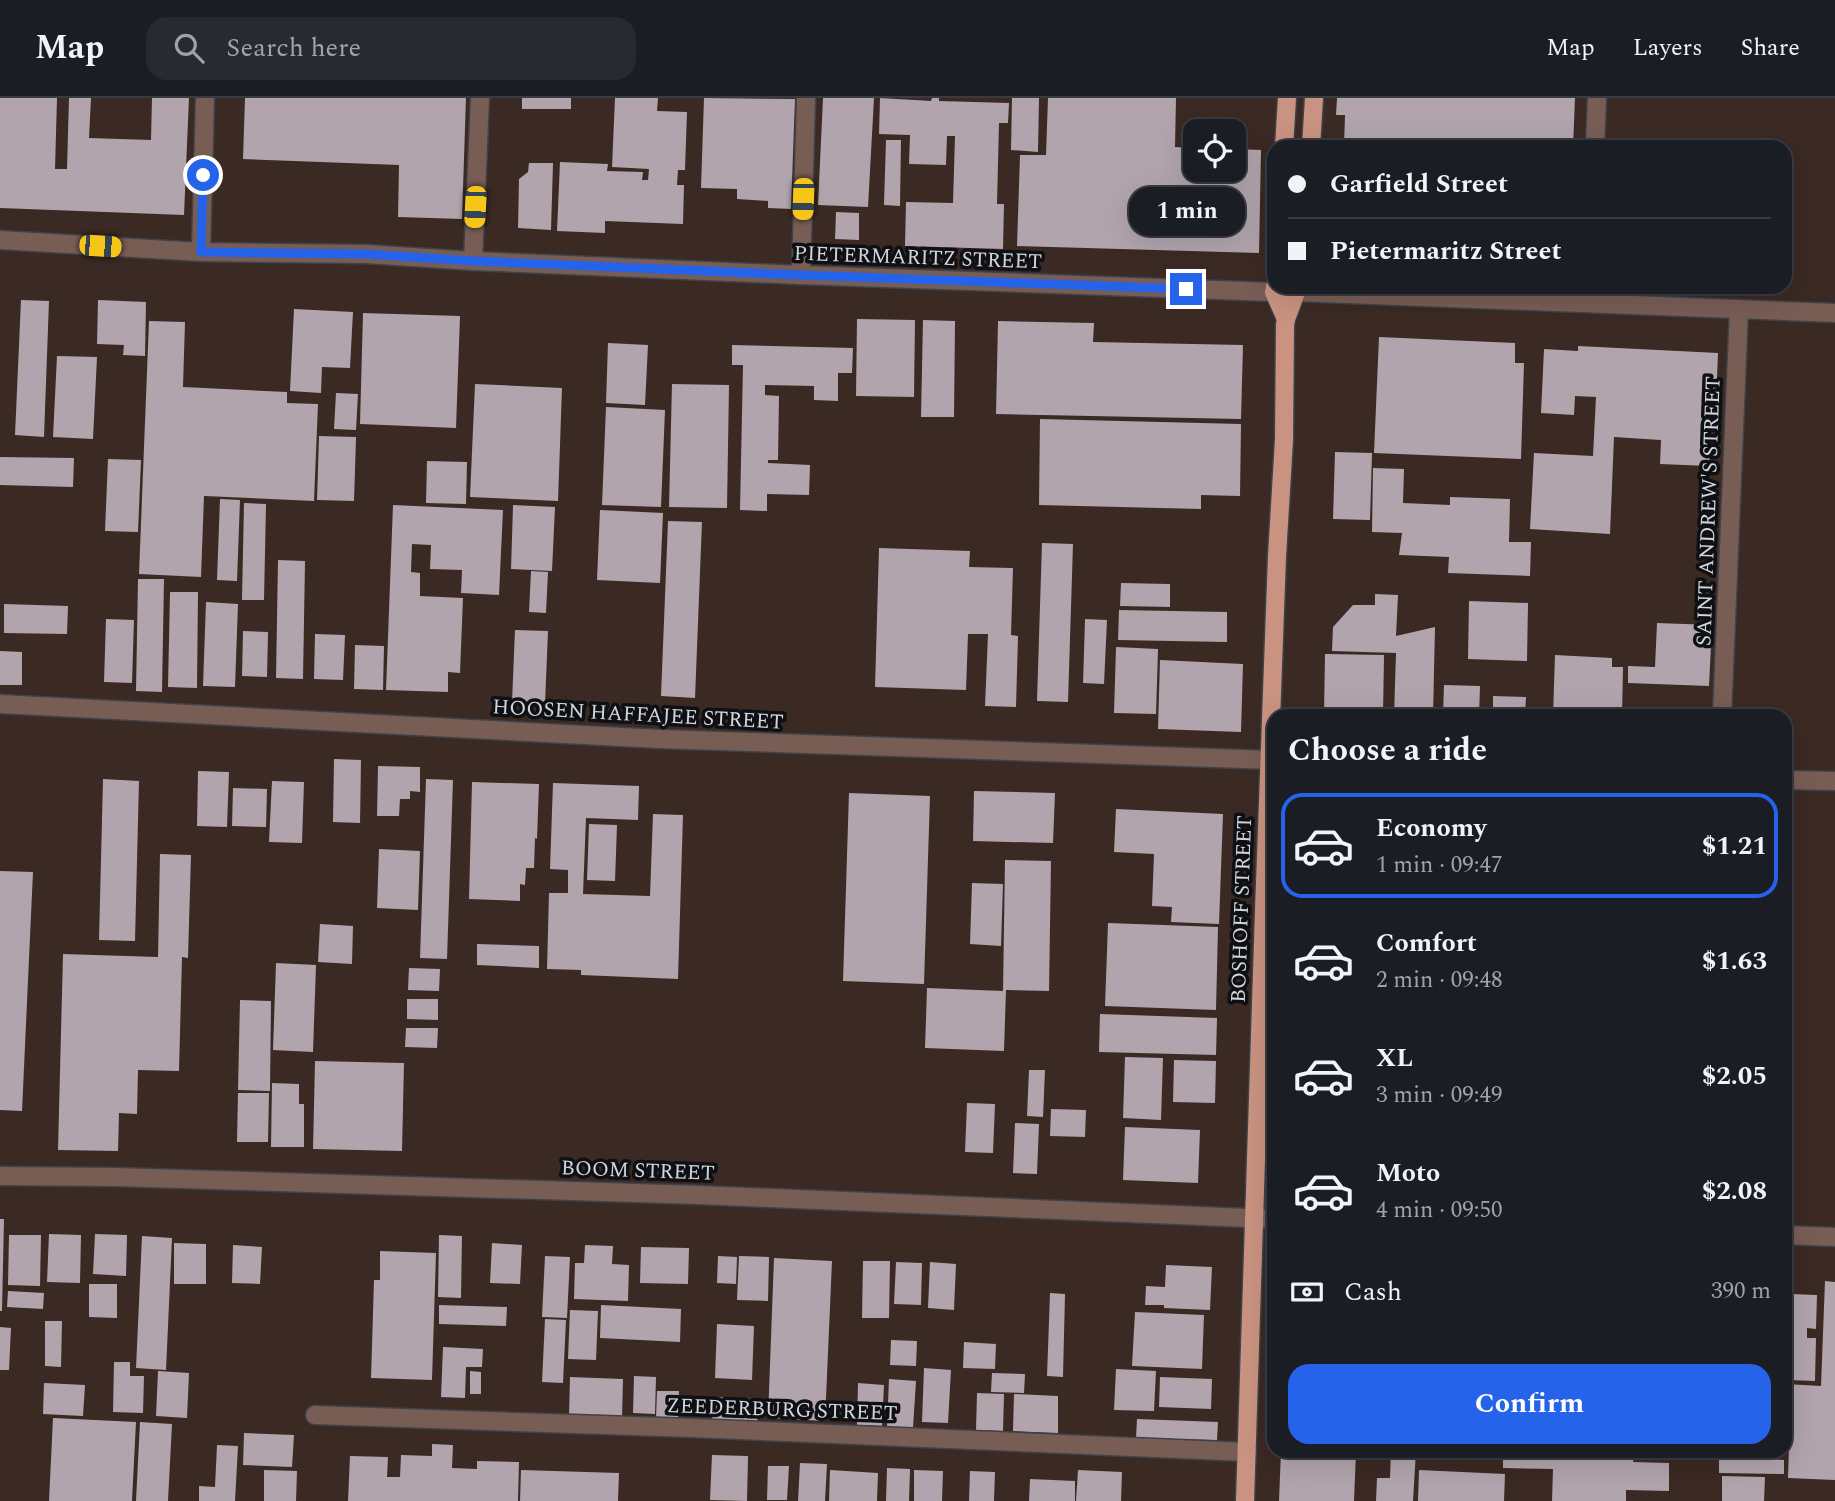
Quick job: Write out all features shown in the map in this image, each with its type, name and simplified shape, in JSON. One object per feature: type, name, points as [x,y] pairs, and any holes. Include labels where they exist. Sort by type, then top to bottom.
[{"type":"main road","points":[[1284,140],[1287,98]]},
{"type":"main road","points":[[1311,140],[1314,98]]},
{"type":"main road","name":"BOSHOFF STREET","points":[[1277,294],[1286,319]]},
{"type":"main road","name":"BOSHOFF STREET","points":[[1273,709],[1286,319],[1296,294]]},
{"type":"main road","name":"BOSHOFF STREET","points":[[1245,1501],[1267,881]]},
{"type":"street","points":[[201,252],[205,98]]},
{"type":"street","points":[[473,261],[480,98]]},
{"type":"street","points":[[801,275],[806,98]]},
{"type":"street","points":[[1595,140],[1597,98]]},
{"type":"street","name":"PIETERMARITZ STREET","points":[[0,240],[201,252],[366,254],[801,275],[1267,289]]},
{"type":"street","name":"PIETERMARITZ STREET","points":[[1541,294],[1590,295],[1739,309],[1835,313]]},
{"type":"street","name":"SAINT ANDREW'S STREET","points":[[1722,709],[1739,309]]},
{"type":"street","name":"HOOSEN HAFFAJEE STREET","points":[[0,704],[660,739],[1267,760]]},
{"type":"street","points":[[1792,780],[1835,781]]},
{"type":"street","name":"BOOM STREET","points":[[0,1176],[686,1194],[1267,1219]]},
{"type":"street","points":[[1792,1235],[1835,1237]]},
{"type":"street","name":"ZEEDERBURG STREET","points":[[315,1415],[1247,1452]]},
{"type":"shaded area","points":[[0,98],[1835,98],[1835,1501],[0,1501]]},
{"type":"building","points":[[0,98],[57,98],[55,169],[67,169],[69,98],[91,98],[89,138],[151,140],[152,98],[189,98],[184,215],[0,208]]},
{"type":"building","points":[[245,98],[466,98],[462,219],[398,217],[399,165],[243,159]]},
{"type":"building","points":[[522,98],[571,98],[571,109],[522,109]]},
{"type":"building","points":[[615,98],[658,98],[657,111],[687,112],[685,170],[678,170],[677,185],[684,185],[683,224],[605,221],[605,233],[557,231],[560,162],[608,164],[607,171],[643,172],[642,180],[648,180],[649,169],[612,167]]},
{"type":"building","points":[[704,98],[795,99],[791,209],[768,208],[768,201],[737,199],[737,189],[701,188]]},
{"type":"building","points":[[823,98],[874,98],[868,207],[818,205]]},
{"type":"building","points":[[880,98],[931,101],[932,98],[939,98],[939,101],[1009,103],[1008,123],[999,123],[997,204],[1004,204],[1003,249],[905,246],[906,202],[953,203],[955,136],[947,136],[946,165],[909,164],[910,135],[879,134]]},
{"type":"building","points":[[1012,98],[1039,98],[1038,152],[1011,150]]},
{"type":"building","points":[[1048,98],[1176,98],[1175,147],[1183,147],[1183,182],[1246,182],[1246,149],[1261,150],[1259,253],[1017,246],[1020,155],[1046,155]]},
{"type":"building","points":[[1337,98],[1575,98],[1573,140],[1344,140],[1345,115],[1336,115]]},
{"type":"building","points":[[886,140],[901,140],[900,206],[884,205]]},
{"type":"building","points":[[529,163],[553,163],[551,230],[518,228],[519,179],[528,172]]},
{"type":"building","points":[[836,212],[859,213],[859,240],[835,239]]},
{"type":"building","points":[[21,300],[49,301],[44,437],[15,435]]},
{"type":"building","points":[[98,300],[146,302],[145,356],[123,355],[124,345],[97,344]]},
{"type":"building","points":[[294,309],[353,312],[350,368],[322,367],[321,393],[290,391]]},
{"type":"building","points":[[363,313],[460,316],[456,428],[360,424]]},
{"type":"building","points":[[857,319],[915,320],[914,397],[856,396]]},
{"type":"building","points":[[923,320],[955,321],[954,417],[921,417]]},
{"type":"building","points":[[149,321],[185,322],[183,387],[287,392],[287,403],[318,404],[314,501],[204,496],[201,577],[139,574]]},
{"type":"building","points":[[998,321],[1094,323],[1093,342],[1243,345],[1241,419],[996,414]]},
{"type":"building","points":[[1379,337],[1515,343],[1515,363],[1524,363],[1521,459],[1374,453]]},
{"type":"building","points":[[608,343],[648,345],[645,405],[606,403]]},
{"type":"building","points":[[732,345],[853,348],[852,373],[838,373],[838,401],[814,400],[814,386],[765,385],[765,395],[779,396],[778,460],[768,460],[768,463],[810,465],[809,495],[767,494],[767,511],[740,510],[743,365],[732,365]]},
{"type":"building","points":[[1578,346],[1718,353],[1709,466],[1660,464],[1661,440],[1614,437],[1610,534],[1530,529],[1534,453],[1593,456],[1596,397],[1575,396],[1574,415],[1541,413],[1544,349],[1578,351]]},
{"type":"building","points":[[57,356],[97,357],[93,439],[53,437]]},
{"type":"building","points":[[475,384],[562,388],[558,501],[470,497]]},
{"type":"building","points":[[672,384],[729,385],[727,508],[669,507]]},
{"type":"building","points":[[336,393],[358,394],[356,430],[334,429]]},
{"type":"building","points":[[606,407],[665,410],[661,507],[602,505]]},
{"type":"building","points":[[1040,419],[1241,424],[1240,496],[1201,495],[1201,509],[1039,505]]},
{"type":"building","points":[[319,436],[356,437],[354,501],[317,500]]},
{"type":"building","points":[[1335,452],[1372,453],[1370,520],[1333,519]]},
{"type":"building","points":[[0,457],[74,458],[73,487],[0,485]]},
{"type":"building","points":[[108,459],[141,460],[138,532],[105,531]]},
{"type":"building","points":[[427,461],[467,462],[466,504],[426,503]]},
{"type":"building","points":[[1373,468],[1404,469],[1403,503],[1450,505],[1450,497],[1510,499],[1509,542],[1531,542],[1530,576],[1448,573],[1449,557],[1399,555],[1402,533],[1372,532]]},
{"type":"building","points":[[220,499],[240,500],[237,581],[217,580]]},
{"type":"building","points":[[244,503],[266,504],[264,600],[242,600]]},
{"type":"building","points":[[393,505],[503,510],[499,595],[461,593],[462,570],[430,569],[431,545],[412,544],[411,572],[420,573],[420,596],[463,598],[460,673],[448,672],[448,692],[386,690]]},
{"type":"building","points":[[513,505],[555,507],[552,571],[511,569]]},
{"type":"building","points":[[600,510],[663,513],[660,583],[597,580]]},
{"type":"building","points":[[668,521],[702,522],[695,698],[661,696]]},
{"type":"building","points":[[1042,543],[1073,544],[1068,702],[1037,701]]},
{"type":"building","points":[[879,548],[970,551],[969,567],[1013,568],[1011,635],[1018,636],[1016,707],[985,706],[988,634],[968,634],[966,690],[875,687]]},
{"type":"building","points":[[278,560],[305,561],[303,679],[276,678]]},
{"type":"building","points":[[531,571],[548,572],[546,613],[529,612]]},
{"type":"building","points":[[138,579],[164,579],[162,692],[136,691]]},
{"type":"building","points":[[1121,583],[1170,584],[1170,607],[1120,606]]},
{"type":"building","points":[[170,592],[198,592],[197,688],[168,687]]},
{"type":"building","points":[[1375,594],[1398,595],[1396,636],[1435,627],[1433,709],[1394,709],[1396,653],[1332,651],[1333,627],[1353,605],[1375,605]]},
{"type":"building","points":[[1469,601],[1528,603],[1527,661],[1468,659]]},
{"type":"building","points":[[206,602],[238,604],[235,687],[203,686]]},
{"type":"building","points":[[4,604],[68,606],[67,634],[4,633]]},
{"type":"building","points":[[1119,610],[1227,612],[1227,642],[1118,640]]},
{"type":"building","points":[[106,619],[134,620],[132,683],[104,682]]},
{"type":"building","points":[[1085,619],[1107,620],[1104,684],[1083,683]]},
{"type":"building","points":[[1657,623],[1712,625],[1709,686],[1628,683],[1628,666],[1655,667]]},
{"type":"building","points":[[515,630],[548,631],[545,704],[512,702]]},
{"type":"building","points":[[243,631],[268,632],[267,677],[242,676]]},
{"type":"building","points":[[315,634],[345,635],[343,680],[314,679]]},
{"type":"building","points":[[355,645],[384,646],[383,690],[354,689]]},
{"type":"building","points":[[1116,647],[1158,649],[1156,714],[1114,713]]},
{"type":"building","points":[[0,651],[22,652],[22,685],[0,685]]},
{"type":"building","points":[[1325,654],[1384,655],[1383,709],[1324,709]]},
{"type":"building","points":[[1555,655],[1612,658],[1612,667],[1623,667],[1622,709],[1553,709]]},
{"type":"building","points":[[1160,660],[1243,664],[1241,732],[1158,729]]},
{"type":"building","points":[[1444,685],[1480,686],[1479,709],[1443,709]]},
{"type":"building","points":[[1493,696],[1526,697],[1525,709],[1493,709]]},
{"type":"building","points":[[334,759],[361,760],[360,823],[333,822]]},
{"type":"building","points":[[378,766],[420,767],[420,792],[410,791],[410,799],[400,799],[399,816],[377,816]]},
{"type":"building","points":[[198,771],[229,772],[227,827],[197,826]]},
{"type":"building","points":[[103,779],[139,781],[135,941],[99,940]]},
{"type":"building","points":[[426,779],[453,780],[447,959],[420,958]]},
{"type":"building","points":[[272,781],[304,782],[302,843],[269,842]]},
{"type":"building","points":[[472,782],[539,784],[534,868],[526,868],[525,885],[520,884],[520,901],[469,899]]},
{"type":"building","points":[[553,783],[639,786],[638,820],[586,818],[583,894],[650,896],[653,814],[683,815],[678,979],[581,975],[581,970],[547,969],[549,893],[568,893],[568,870],[550,869]]},
{"type":"building","points":[[233,788],[267,789],[266,827],[232,826]]},
{"type":"building","points":[[974,791],[1055,793],[1053,843],[973,841]]},
{"type":"building","points":[[849,793],[930,796],[924,984],[843,981]]},
{"type":"building","points":[[1116,809],[1223,814],[1219,924],[1171,922],[1172,907],[1152,906],[1154,854],[1114,852]]},
{"type":"building","points":[[589,824],[617,825],[615,881],[587,880]]},
{"type":"building","points":[[379,849],[420,851],[418,910],[377,908]]},
{"type":"building","points":[[160,854],[191,855],[188,958],[182,957],[179,1071],[138,1070],[137,1114],[119,1113],[118,1151],[58,1150],[63,954],[158,957]]},
{"type":"building","points":[[1005,860],[1051,861],[1049,991],[1006,990],[1004,1051],[925,1048],[927,988],[1003,991]]},
{"type":"building","points":[[0,871],[33,872],[22,1111],[0,1110]]},
{"type":"building","points":[[972,883],[1003,884],[1001,946],[970,944]]},
{"type":"building","points":[[1108,923],[1218,927],[1216,1010],[1105,1006]]},
{"type":"building","points":[[320,924],[353,926],[352,964],[318,962]]},
{"type":"building","points":[[477,944],[539,946],[539,968],[477,965]]},
{"type":"building","points":[[276,963],[316,965],[313,1052],[273,1050]]},
{"type":"building","points":[[409,968],[440,969],[439,991],[408,990]]},
{"type":"building","points":[[407,999],[438,999],[438,1020],[407,1019]]},
{"type":"building","points":[[240,1000],[271,1001],[270,1091],[238,1090]]},
{"type":"building","points":[[1100,1014],[1217,1018],[1216,1055],[1099,1052]]},
{"type":"building","points":[[406,1028],[438,1028],[437,1048],[405,1047]]},
{"type":"building","points":[[1125,1057],[1163,1058],[1161,1120],[1123,1118]]},
{"type":"building","points":[[1174,1060],[1216,1061],[1215,1103],[1173,1102]]},
{"type":"building","points":[[315,1061],[404,1063],[402,1151],[313,1149]]},
{"type":"building","points":[[1029,1070],[1045,1070],[1043,1117],[1027,1116]]},
{"type":"building","points":[[272,1083],[299,1084],[299,1104],[304,1104],[304,1147],[271,1147]]},
{"type":"building","points":[[238,1093],[269,1093],[268,1142],[237,1142]]},
{"type":"building","points":[[967,1103],[995,1104],[993,1153],[965,1152]]},
{"type":"building","points":[[1051,1109],[1086,1110],[1085,1137],[1050,1136]]},
{"type":"building","points":[[1015,1123],[1039,1124],[1037,1174],[1013,1173]]},
{"type":"building","points":[[1125,1127],[1200,1130],[1198,1183],[1123,1180]]},
{"type":"building","points":[[0,1219],[4,1219],[2,1311],[0,1311]]},
{"type":"building","points":[[49,1234],[81,1235],[80,1283],[47,1282]]},
{"type":"building","points":[[95,1234],[127,1235],[126,1276],[93,1274]]},
{"type":"building","points":[[9,1235],[41,1235],[40,1286],[8,1285]]},
{"type":"building","points":[[439,1235],[462,1236],[461,1298],[438,1297]]},
{"type":"building","points":[[142,1236],[172,1238],[166,1370],[136,1368]]},
{"type":"building","points":[[174,1243],[206,1244],[206,1284],[174,1284]]},
{"type":"building","points":[[492,1243],[522,1245],[520,1284],[490,1283]]},
{"type":"building","points":[[233,1245],[262,1247],[260,1284],[232,1283]]},
{"type":"building","points":[[585,1245],[613,1246],[612,1264],[629,1265],[628,1301],[574,1299],[575,1263],[584,1263]]},
{"type":"building","points":[[641,1247],[689,1248],[688,1284],[640,1283]]},
{"type":"building","points":[[380,1251],[436,1253],[432,1380],[371,1378],[374,1280],[380,1280]]},
{"type":"building","points":[[545,1256],[570,1257],[567,1318],[542,1317]]},
{"type":"building","points":[[718,1256],[737,1257],[736,1284],[717,1283]]},
{"type":"building","points":[[739,1256],[769,1257],[768,1301],[737,1300]]},
{"type":"building","points":[[774,1258],[832,1261],[825,1421],[768,1418]]},
{"type":"building","points":[[863,1261],[890,1261],[889,1318],[862,1318]]},
{"type":"building","points":[[896,1262],[922,1263],[921,1305],[894,1304]]},
{"type":"building","points":[[930,1262],[956,1264],[954,1310],[928,1308]]},
{"type":"building","points":[[1166,1265],[1212,1267],[1210,1310],[1145,1305],[1146,1286],[1165,1287]]},
{"type":"building","points":[[1825,1281],[1835,1282],[1835,1480],[1788,1478],[1789,1458],[1792,1458],[1792,1384],[1821,1386]]},
{"type":"building","points":[[89,1284],[117,1284],[117,1318],[89,1317]]},
{"type":"building","points":[[8,1291],[44,1293],[43,1309],[7,1307]]},
{"type":"building","points":[[1050,1293],[1065,1294],[1063,1377],[1047,1376]]},
{"type":"building","points":[[1792,1294],[1817,1295],[1816,1329],[1807,1328],[1807,1338],[1816,1338],[1815,1381],[1792,1380]]},
{"type":"building","points":[[439,1305],[507,1307],[506,1326],[439,1324]]},
{"type":"building","points":[[601,1305],[681,1309],[680,1342],[600,1338]]},
{"type":"building","points":[[570,1310],[598,1311],[596,1360],[568,1359]]},
{"type":"building","points":[[1135,1312],[1204,1315],[1202,1369],[1132,1366]]},
{"type":"building","points":[[545,1319],[566,1320],[563,1383],[542,1382]]},
{"type":"building","points":[[45,1321],[62,1321],[61,1367],[45,1366]]},
{"type":"building","points":[[717,1324],[754,1326],[752,1380],[715,1378]]},
{"type":"building","points":[[0,1327],[11,1328],[9,1370],[0,1370]]},
{"type":"building","points":[[891,1340],[917,1341],[916,1366],[890,1365]]},
{"type":"building","points":[[964,1342],[996,1344],[995,1369],[963,1368]]},
{"type":"building","points":[[443,1347],[483,1349],[482,1367],[466,1367],[465,1398],[441,1397]]},
{"type":"building","points":[[114,1362],[130,1362],[130,1376],[144,1376],[143,1413],[113,1412]]},
{"type":"building","points":[[924,1368],[951,1370],[948,1423],[922,1422]]},
{"type":"building","points":[[1116,1369],[1156,1371],[1154,1411],[1114,1410]]},
{"type":"building","points":[[158,1371],[189,1373],[187,1418],[156,1416]]},
{"type":"building","points":[[470,1371],[481,1372],[481,1394],[470,1394]]},
{"type":"building","points":[[992,1373],[1025,1374],[1024,1393],[991,1392]]},
{"type":"building","points":[[634,1376],[656,1377],[655,1414],[633,1413]]},
{"type":"building","points":[[570,1377],[623,1379],[622,1418],[569,1416]]},
{"type":"building","points":[[1160,1377],[1212,1379],[1211,1409],[1159,1407]]},
{"type":"building","points":[[889,1379],[916,1381],[913,1428],[887,1427]]},
{"type":"building","points":[[44,1383],[85,1385],[83,1416],[43,1414]]},
{"type":"building","points":[[858,1383],[884,1385],[882,1426],[857,1425]]},
{"type":"building","points":[[657,1391],[679,1391],[678,1420],[656,1419]]},
{"type":"building","points":[[977,1393],[1004,1394],[1003,1431],[976,1430]]},
{"type":"building","points":[[1014,1394],[1058,1396],[1058,1433],[1013,1431]]},
{"type":"building","points":[[713,1397],[759,1399],[757,1425],[712,1423]]},
{"type":"building","points":[[53,1418],[136,1422],[132,1501],[49,1501]]},
{"type":"building","points":[[1137,1419],[1218,1422],[1217,1440],[1136,1438]]},
{"type":"building","points":[[140,1422],[172,1424],[168,1501],[136,1501]]},
{"type":"building","points":[[244,1433],[294,1435],[292,1467],[243,1465]]},
{"type":"building","points":[[432,1444],[453,1445],[452,1468],[477,1469],[477,1461],[519,1462],[518,1501],[348,1501],[350,1456],[388,1457],[387,1477],[400,1477],[401,1455],[432,1456]]},
{"type":"building","points":[[217,1445],[238,1446],[235,1501],[199,1501],[199,1486],[215,1487]]},
{"type":"building","points":[[712,1455],[748,1456],[747,1501],[710,1500]]},
{"type":"building","points":[[1281,1458],[1356,1458],[1354,1501],[1279,1501]]},
{"type":"building","points":[[1391,1458],[1416,1458],[1413,1501],[1376,1501],[1377,1478],[1390,1478]]},
{"type":"building","points":[[1503,1458],[1634,1458],[1633,1462],[1669,1463],[1669,1491],[1626,1490],[1626,1501],[1552,1501],[1553,1469],[1503,1468]]},
{"type":"building","points":[[1719,1458],[1784,1460],[1784,1474],[1719,1473]]},
{"type":"building","points":[[800,1463],[827,1464],[825,1501],[798,1501]]},
{"type":"building","points":[[768,1466],[789,1466],[787,1500],[767,1500]]},
{"type":"building","points":[[887,1468],[910,1469],[909,1501],[886,1501]]},
{"type":"building","points":[[264,1470],[297,1471],[296,1501],[264,1501]]},
{"type":"building","points":[[521,1470],[619,1473],[618,1501],[520,1501]]},
{"type":"building","points":[[830,1470],[878,1473],[877,1501],[829,1501]]},
{"type":"building","points":[[914,1470],[943,1471],[942,1501],[914,1501]]},
{"type":"building","points":[[1078,1470],[1122,1472],[1121,1501],[1076,1501]]},
{"type":"building","points":[[1419,1470],[1505,1474],[1504,1501],[1418,1501]]},
{"type":"building","points":[[970,1471],[995,1472],[994,1501],[969,1501]]},
{"type":"building","points":[[1722,1476],[1765,1477],[1764,1501],[1722,1501]]},
{"type":"building","points":[[1030,1479],[1075,1481],[1075,1501],[1029,1501]]},
{"type":"route","points":[[203,175],[201,252],[366,254],[773,274],[1186,289]]}]
